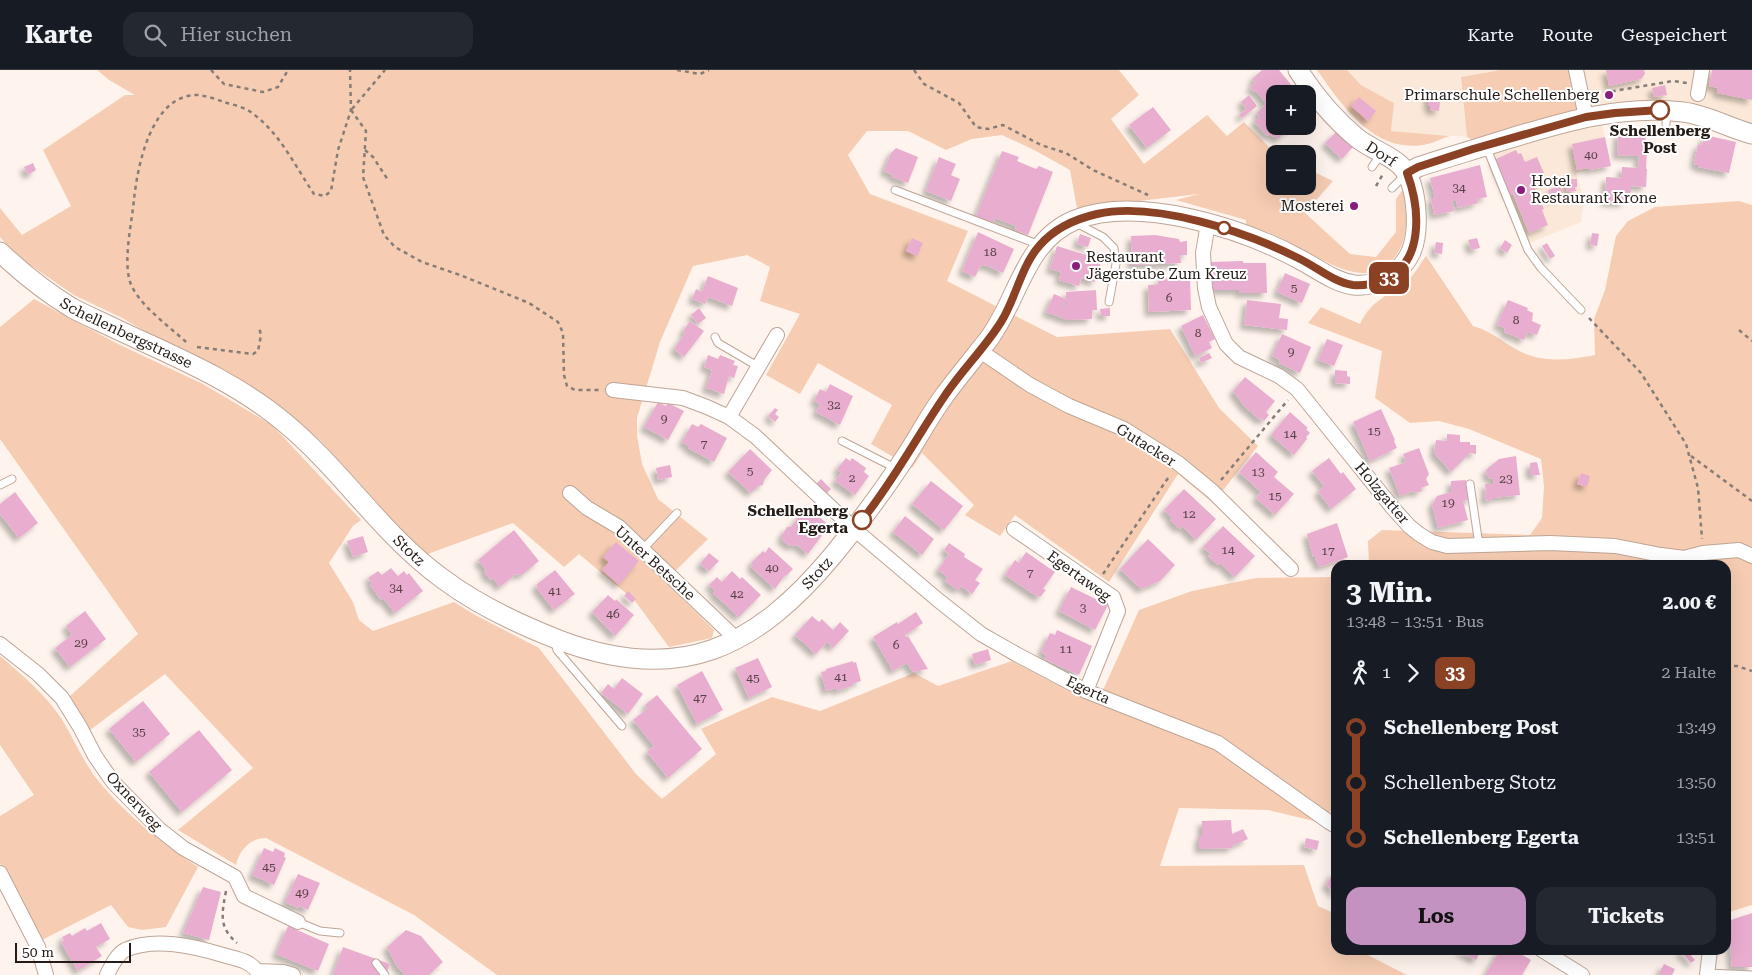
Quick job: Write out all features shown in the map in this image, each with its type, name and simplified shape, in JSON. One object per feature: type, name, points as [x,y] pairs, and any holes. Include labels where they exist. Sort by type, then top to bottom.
[{"type":"street","name":"Dorf","points":[[1298,70],[1318,99],[1358,138],[1380,164],[1396,162],[1407,173],[1418,167],[1485,146],[1586,117],[1632,111],[1666,117],[1686,112],[1752,134]]},
{"type":"street","points":[[1699,89],[1702,70]]},
{"type":"street","points":[[1579,72],[1586,117]]},
{"type":"street","name":"Stotz","points":[[260,403],[302,436],[384,527],[412,555],[444,580],[477,602],[506,618],[554,638],[595,652],[652,660],[692,656],[721,647],[756,628],[780,610],[815,576],[867,514],[945,394],[1002,320],[1028,264],[1040,245],[1059,229],[1073,221],[1099,214],[1119,212],[1162,214],[1208,223],[1267,243],[1340,282],[1355,285],[1376,283],[1397,272],[1412,251],[1416,222],[1413,191],[1407,173]]},
{"type":"street","name":"Holzgatter","points":[[1208,223],[1203,252],[1205,288],[1210,307],[1226,344],[1239,357],[1279,376],[1297,389],[1392,507],[1419,534],[1432,542],[1447,546],[1550,543],[1615,546],[1661,556],[1701,559],[1739,550],[1752,556]]},
{"type":"street","name":"Schellenbergstrasse","points":[[0,252],[38,286],[74,309],[226,381],[260,403]]},
{"type":"street","points":[[729,417],[777,335]]},
{"type":"street","name":"Gutacker","points":[[980,351],[1030,385],[1069,406],[1124,428],[1178,463],[1212,491],[1291,569]]},
{"type":"street","name":"Egerta","points":[[613,390],[682,398],[729,417],[755,436],[854,529],[981,634],[1086,691],[1218,743],[1331,823]]},
{"type":"street","name":"Unter Betsche","points":[[570,493],[587,508],[619,527],[730,634],[734,641]]},
{"type":"street","name":"Egertaweg","points":[[1014,529],[1113,598],[1118,611],[1086,691]]},
{"type":"street","name":"Oxnerweg","points":[[0,644],[38,674],[62,698],[95,756],[113,782],[159,829],[183,848],[235,877],[244,896],[298,922]]},
{"type":"street","points":[[0,873],[38,947],[46,975]]},
{"type":"street","points":[[107,975],[113,961],[123,951],[140,946],[161,944],[186,945],[256,970],[283,972],[293,975]]},
{"type":"street","points":[[1550,955],[1582,975]]},
{"type":"street","points":[[1708,974],[1710,955]]},
{"type":"lane","points":[[1485,146],[1528,250],[1541,268],[1581,310]]},
{"type":"lane","points":[[1392,188],[1407,173]]},
{"type":"lane","points":[[895,190],[1040,245]]},
{"type":"lane","points":[[1073,221],[1103,237],[1114,248],[1116,264],[1109,302]]},
{"type":"lane","points":[[715,336],[718,343],[759,367]]},
{"type":"lane","points":[[842,442],[897,469]]},
{"type":"lane","points":[[0,485],[12,479]]},
{"type":"lane","points":[[1470,484],[1479,545]]},
{"type":"lane","points":[[643,549],[677,513]]},
{"type":"lane","points":[[554,638],[557,650],[622,726]]},
{"type":"lane","points":[[298,922],[320,931],[340,933]]},
{"type":"lane","points":[[376,963],[385,975]]},
{"type":"lane","points":[[1708,974],[1752,975]]},
{"type":"path","points":[[211,70],[224,84],[263,92],[278,86],[288,70]]},
{"type":"path","points":[[259,327],[261,335],[258,351],[253,354],[192,346],[140,300],[129,279],[127,255],[136,174],[146,143],[160,114],[182,98],[198,95],[216,99],[251,112],[276,136],[314,194],[325,196],[330,191],[338,150],[351,110],[350,70]]},
{"type":"path","points":[[351,110],[385,70]]},
{"type":"path","points":[[677,70],[700,74],[709,70]]},
{"type":"path","points":[[914,70],[924,84],[959,103],[976,127],[988,129],[1003,124],[1041,145],[1066,153],[1093,170],[1150,196]]},
{"type":"path","points":[[1587,96],[1673,80],[1699,89]]},
{"type":"path","points":[[351,110],[366,130],[363,176],[384,234],[394,247],[422,262],[529,303],[558,322],[563,333],[564,375],[567,386],[575,390],[613,390]]},
{"type":"path","points":[[365,150],[373,157],[388,180]]},
{"type":"path","points":[[1376,186],[1380,164]]},
{"type":"path","points":[[1581,310],[1641,373],[1686,444],[1698,488],[1701,559]]},
{"type":"path","points":[[1739,330],[1752,341]]},
{"type":"path","points":[[1212,491],[1291,396]]},
{"type":"path","points":[[1690,455],[1752,501]]},
{"type":"path","points":[[1095,586],[1178,463]]},
{"type":"path","points":[[1731,666],[1752,671]]},
{"type":"path","points":[[227,887],[222,912],[224,928],[237,942],[250,950],[256,970]]},
{"type":"shaded area","points":[[97,70],[1119,70],[1139,95],[1111,119],[1144,164],[1207,115],[1227,136],[1244,122],[1267,145],[1266,195],[1316,195],[1316,173],[1333,181],[1305,213],[1350,254],[1376,257],[1396,232],[1396,199],[1403,189],[1406,207],[1405,235],[1398,252],[1382,268],[1358,273],[1332,265],[1278,237],[1246,225],[1246,220],[1176,200],[1199,194],[1097,206],[1078,214],[1070,170],[1002,135],[972,139],[946,150],[908,131],[867,131],[848,155],[870,194],[968,231],[947,281],[1057,337],[1170,329],[1219,408],[1258,446],[1213,503],[1178,474],[1109,582],[1015,515],[1000,536],[965,515],[974,505],[922,453],[912,468],[871,444],[892,405],[818,363],[800,394],[766,375],[800,314],[760,301],[770,267],[747,255],[693,266],[660,342],[637,418],[637,435],[642,464],[658,499],[708,539],[665,581],[714,630],[712,638],[669,647],[635,601],[579,554],[564,567],[513,523],[425,555],[378,508],[321,441],[269,398],[197,361],[122,318],[74,295],[17,256],[0,237],[0,208],[22,235],[71,206],[43,150],[125,95],[135,95],[109,80]]},
{"type":"shaded area","points":[[1317,70],[1347,70],[1361,85],[1394,103],[1391,131],[1450,136],[1428,144],[1409,146],[1392,143],[1377,136],[1350,113]]},
{"type":"shaded area","points":[[1347,70],[1500,70],[1461,77],[1467,137],[1391,131],[1394,103],[1361,85]]},
{"type":"shaded area","points":[[1500,70],[1570,70],[1579,114],[1485,146],[1467,137],[1461,77]]},
{"type":"shaded area","points":[[1570,70],[1752,70],[1752,134],[1709,119],[1600,115],[1611,166],[1576,173],[1584,200],[1581,222],[1522,246],[1484,155]]},
{"type":"shaded area","points":[[1739,201],[1752,205],[1752,905],[1731,911],[1731,560],[1369,560],[1368,541],[1382,530],[1530,535],[1542,518],[1544,486],[1541,459],[1469,429],[1439,421],[1410,423],[1375,398],[1382,351],[1308,323],[1321,307],[1360,324],[1369,309],[1409,279],[1426,256],[1473,326],[1488,332],[1515,349],[1537,357],[1562,360],[1595,355],[1594,319],[1605,290],[1616,236],[1628,221],[1655,207]]},
{"type":"shaded area","points":[[34,299],[118,344],[203,384],[272,425],[361,520],[353,526],[329,563],[353,602],[359,620],[373,631],[454,602],[539,648],[636,774],[662,799],[716,754],[701,729],[772,697],[820,711],[914,673],[938,686],[1012,661],[1080,697],[1104,688],[1139,610],[1192,591],[1256,578],[1331,577],[1331,810],[1326,824],[1268,810],[1179,808],[1160,866],[1304,865],[1318,906],[1331,912],[1331,955],[1368,955],[1407,975],[497,975],[414,915],[266,838],[255,840],[246,846],[236,865],[178,830],[253,768],[165,674],[90,730],[69,697],[138,634],[0,439],[0,327]]},
{"type":"shaded area","points":[[0,656],[55,709],[93,774],[115,800],[155,836],[198,867],[166,927],[142,930],[128,927],[111,905],[42,940],[0,863],[0,816],[34,795],[0,745]]},
{"type":"building","points":[[1262,70],[1279,70],[1291,85],[1266,85],[1266,103],[1250,87],[1255,82],[1252,79]]},
{"type":"building","points":[[1606,70],[1644,70],[1645,74],[1641,79],[1609,86]]},
{"type":"building","points":[[1712,70],[1752,70],[1752,100],[1717,93],[1718,88],[1709,86]]},
{"type":"building","points":[[1665,85],[1667,95],[1654,97],[1652,88]]},
{"type":"building","points":[[1429,91],[1441,92],[1439,111],[1430,110],[1430,106],[1428,106]]},
{"type":"building","points":[[1249,95],[1257,106],[1242,118],[1239,115],[1246,109],[1241,102]]},
{"type":"building","points":[[1359,97],[1376,111],[1368,121],[1351,106]]},
{"type":"building","points":[[1266,103],[1266,135],[1254,121],[1260,117],[1257,113]]},
{"type":"building","points":[[1153,107],[1171,130],[1147,148],[1129,125]]},
{"type":"building","points":[[1337,131],[1353,147],[1342,159],[1325,143]]},
{"type":"building","points":[[1618,133],[1646,134],[1646,187],[1631,186],[1631,192],[1625,197],[1624,203],[1605,202],[1606,177],[1621,178],[1622,167],[1638,168],[1639,156],[1617,155]]},
{"type":"building","points":[[1271,135],[1283,135],[1278,139],[1275,136]]},
{"type":"building","points":[[1705,135],[1736,142],[1729,173],[1698,167],[1698,165],[1694,164],[1698,144],[1702,145]]},
{"type":"building","points":[[1605,137],[1611,166],[1577,170],[1572,144]]},
{"type":"building","points":[[896,148],[918,157],[908,183],[892,177],[893,175],[884,171],[891,153]]},
{"type":"building","name":"Hotel Restaurant Krone","points":[[1516,150],[1518,154],[1521,153],[1525,162],[1537,157],[1547,180],[1534,186],[1544,209],[1542,210],[1548,225],[1529,233],[1513,194],[1509,195],[1494,160]]},
{"type":"building","points":[[1002,151],[1019,157],[1017,161],[1036,169],[1039,166],[1053,172],[1028,235],[1015,230],[1016,226],[995,218],[993,223],[976,216]]},
{"type":"building","points":[[939,157],[956,164],[951,175],[960,179],[951,201],[926,191]]},
{"type":"building","points":[[33,163],[36,170],[28,175],[24,167]]},
{"type":"building","points":[[1480,165],[1487,197],[1477,199],[1478,203],[1458,208],[1456,201],[1452,201],[1454,211],[1434,215],[1431,198],[1435,198],[1430,178]]},
{"type":"building","points":[[1566,179],[1577,179],[1576,191],[1567,192]]},
{"type":"building","points":[[1560,186],[1564,195],[1551,199],[1548,190]]},
{"type":"building","points":[[978,232],[1014,249],[1003,273],[985,265],[981,265],[975,277],[962,271]]},
{"type":"building","points":[[1592,233],[1599,234],[1597,246],[1590,245]]},
{"type":"building","points":[[1080,234],[1091,238],[1088,247],[1077,244]]},
{"type":"building","points":[[1155,235],[1179,239],[1180,242],[1187,241],[1187,255],[1180,255],[1181,263],[1132,265],[1131,236]]},
{"type":"building","points":[[912,238],[923,243],[917,256],[906,251]]},
{"type":"building","points":[[1477,238],[1480,248],[1471,250],[1468,240]]},
{"type":"building","points":[[1505,240],[1512,245],[1507,253],[1500,248]]},
{"type":"building","points":[[1436,242],[1443,243],[1442,254],[1434,253]]},
{"type":"building","points":[[1547,243],[1555,256],[1550,259],[1542,246]]},
{"type":"building","points":[[1057,246],[1086,255],[1088,249],[1103,254],[1095,282],[1081,278],[1079,286],[1059,280],[1061,272],[1050,269]]},
{"type":"building","points":[[1243,261],[1243,263],[1266,263],[1267,293],[1211,290],[1211,262]]},
{"type":"building","points":[[1285,273],[1310,284],[1302,303],[1277,292]]},
{"type":"building","points":[[708,276],[738,288],[732,306],[708,297],[705,304],[692,299],[696,289],[702,292]]},
{"type":"building","points":[[1190,277],[1191,310],[1149,312],[1148,285],[1158,285],[1158,279]]},
{"type":"building","points":[[1096,290],[1097,310],[1092,310],[1092,319],[1068,320],[1046,312],[1054,294],[1066,299],[1066,292]]},
{"type":"building","points":[[1247,300],[1281,304],[1279,318],[1288,319],[1287,330],[1244,325]]},
{"type":"building","points":[[1508,300],[1528,308],[1527,310],[1533,313],[1532,321],[1541,325],[1537,335],[1528,332],[1524,340],[1504,332],[1505,328],[1497,325]]},
{"type":"building","points":[[699,308],[706,318],[698,324],[691,315]]},
{"type":"building","points":[[1110,308],[1110,316],[1101,316],[1100,309]]},
{"type":"building","points":[[1203,315],[1215,339],[1209,342],[1212,348],[1195,356],[1181,326]]},
{"type":"building","points":[[690,321],[704,331],[684,357],[674,349],[685,333],[683,331]]},
{"type":"building","points":[[1282,334],[1311,347],[1300,373],[1279,363],[1280,360],[1272,356]]},
{"type":"building","points":[[1327,339],[1343,345],[1334,366],[1318,360]]},
{"type":"building","points":[[1209,353],[1212,358],[1201,363],[1199,358]]},
{"type":"building","points":[[708,355],[718,359],[720,355],[735,361],[733,365],[738,366],[734,378],[729,376],[724,394],[706,388],[712,370],[704,367]]},
{"type":"building","points":[[1335,370],[1347,371],[1347,376],[1350,377],[1350,384],[1335,383]]},
{"type":"building","points":[[1245,377],[1275,401],[1266,412],[1269,415],[1264,421],[1261,418],[1260,420],[1244,406],[1233,391]]},
{"type":"building","points":[[830,384],[853,396],[840,425],[816,412],[820,404],[814,401],[820,389],[826,392]]},
{"type":"building","points":[[658,402],[666,406],[668,403],[684,411],[668,440],[644,427]]},
{"type":"building","points":[[775,408],[778,410],[775,414],[779,417],[775,422],[768,416]]},
{"type":"building","points":[[1381,409],[1397,448],[1370,461],[1353,422]]},
{"type":"building","points":[[1290,412],[1308,428],[1306,429],[1310,433],[1294,455],[1271,435]]},
{"type":"building","points":[[692,424],[698,427],[701,424],[727,438],[714,462],[688,448],[689,446],[682,442]]},
{"type":"building","points":[[1447,434],[1460,435],[1460,442],[1470,442],[1470,445],[1476,445],[1476,454],[1470,453],[1451,472],[1434,453],[1436,440],[1447,441]]},
{"type":"building","points":[[1419,448],[1429,474],[1426,479],[1429,485],[1421,488],[1422,491],[1415,493],[1414,491],[1400,496],[1389,468],[1406,462],[1403,454]]},
{"type":"building","points":[[750,449],[772,470],[764,480],[763,485],[758,486],[751,493],[728,472]]},
{"type":"building","points":[[1256,452],[1278,472],[1274,477],[1294,494],[1275,515],[1256,498],[1261,492],[1239,472]]},
{"type":"building","points":[[1516,456],[1520,495],[1493,498],[1490,501],[1486,500],[1484,496],[1486,493],[1485,484],[1494,484],[1493,478],[1490,479],[1486,470],[1499,459]]},
{"type":"building","points":[[846,458],[850,461],[852,458],[866,468],[864,472],[869,476],[855,495],[835,481],[841,473],[837,469]]},
{"type":"building","points":[[1329,458],[1356,489],[1331,509],[1318,492],[1324,486],[1312,471]]},
{"type":"building","points":[[1537,462],[1540,475],[1530,475],[1530,463]]},
{"type":"building","points":[[670,465],[672,477],[658,480],[656,468]]},
{"type":"building","points":[[1581,473],[1590,476],[1587,487],[1577,484]]},
{"type":"building","points":[[821,479],[831,489],[827,493],[816,484]]},
{"type":"building","points":[[1466,480],[1467,491],[1469,490],[1472,499],[1463,501],[1468,520],[1438,528],[1432,505],[1437,496],[1451,492],[1451,481]]},
{"type":"building","points":[[931,481],[963,506],[944,530],[912,504]]},
{"type":"building","points":[[1184,489],[1216,519],[1196,540],[1182,526],[1180,529],[1170,520],[1172,518],[1164,510]]},
{"type":"building","points":[[15,492],[38,523],[19,538],[0,514],[0,504]]},
{"type":"building","points":[[806,507],[828,524],[808,554],[797,545],[790,546],[782,540],[782,535],[787,527],[791,527]]},
{"type":"building","points":[[905,516],[934,539],[922,555],[893,532]]},
{"type":"building","points":[[1337,523],[1348,557],[1331,560],[1331,563],[1319,567],[1315,557],[1313,557],[1307,534]]},
{"type":"building","points":[[1223,526],[1255,556],[1235,577],[1220,563],[1218,565],[1208,556],[1211,554],[1203,547]]},
{"type":"building","points":[[514,530],[539,561],[522,575],[516,574],[500,587],[493,578],[491,580],[484,572],[486,570],[478,560]]},
{"type":"building","points":[[363,536],[368,552],[353,557],[347,541]]},
{"type":"building","points":[[1148,539],[1175,565],[1160,581],[1141,589],[1120,569]]},
{"type":"building","points":[[616,542],[639,561],[619,585],[602,570],[609,562],[603,557]]},
{"type":"building","points":[[949,543],[965,554],[964,557],[983,569],[975,580],[980,583],[972,594],[961,586],[958,590],[945,581],[948,577],[938,570],[949,554],[944,550]]},
{"type":"building","points":[[769,547],[793,569],[785,575],[775,589],[751,567],[753,565],[751,563],[763,551],[765,553]]},
{"type":"building","points":[[1026,552],[1055,572],[1043,589],[1046,590],[1038,597],[1005,575],[1015,560],[1019,563]]},
{"type":"building","points":[[709,553],[719,561],[709,571],[700,564]]},
{"type":"building","points":[[391,568],[398,576],[404,571],[407,575],[409,573],[423,591],[395,613],[383,598],[381,600],[370,585],[372,583],[368,578],[378,571],[382,575]]},
{"type":"building","points":[[555,570],[575,594],[554,610],[536,585]]},
{"type":"building","points":[[732,571],[740,579],[742,577],[761,595],[739,617],[713,593],[715,591],[709,585],[717,577],[722,582]]},
{"type":"building","points":[[1071,587],[1108,605],[1095,630],[1059,611]]},
{"type":"building","points":[[628,591],[636,599],[632,603],[624,596]]},
{"type":"building","points":[[608,595],[615,601],[616,599],[634,615],[615,636],[592,612]]},
{"type":"building","points":[[85,611],[106,639],[70,667],[55,648],[72,635],[66,626]]},
{"type":"building","points":[[916,612],[923,623],[905,635],[906,637],[908,636],[928,669],[913,672],[907,663],[893,671],[873,637]]},
{"type":"building","points":[[812,616],[819,622],[822,619],[833,630],[840,622],[849,631],[833,648],[827,642],[816,654],[795,635]]},
{"type":"building","points":[[1057,630],[1092,646],[1079,675],[1044,659],[1046,655],[1041,652],[1050,633],[1055,635]]},
{"type":"building","points":[[988,649],[991,660],[975,665],[972,654]]},
{"type":"building","points":[[758,658],[772,687],[749,698],[735,668]]},
{"type":"building","points":[[853,661],[853,663],[856,662],[861,681],[836,691],[836,688],[826,691],[821,672]]},
{"type":"building","points":[[702,671],[723,710],[697,724],[677,685]]},
{"type":"building","points":[[622,678],[643,694],[628,714],[601,693],[608,684],[614,689]]},
{"type":"building","points":[[657,695],[702,749],[668,778],[647,752],[654,746],[633,720],[648,708],[645,705]]},
{"type":"building","points":[[143,701],[170,734],[136,762],[109,729]]},
{"type":"building","points":[[199,730],[232,770],[182,812],[149,772]]},
{"type":"building","points":[[1231,820],[1232,834],[1243,829],[1248,839],[1232,846],[1232,848],[1199,849],[1199,836],[1202,836],[1202,821]]},
{"type":"building","points":[[1306,838],[1319,841],[1317,850],[1304,847]]},
{"type":"building","points":[[264,848],[273,852],[275,848],[285,853],[284,857],[286,858],[274,885],[252,875]]},
{"type":"building","points":[[298,874],[320,883],[308,910],[285,902]]},
{"type":"building","points":[[1331,876],[1331,888],[1326,886]]},
{"type":"building","points":[[203,887],[221,892],[209,940],[183,933]]},
{"type":"building","points":[[1752,913],[1752,967],[1732,967],[1731,920]]},
{"type":"building","points":[[101,923],[110,939],[96,947],[102,956],[78,971],[61,942],[64,941],[62,937],[70,933],[72,936],[85,928],[87,931]]},
{"type":"building","points":[[288,926],[329,944],[318,971],[276,954]]},
{"type":"building","points":[[406,930],[421,936],[443,962],[429,975],[405,975],[396,965],[387,947]]},
{"type":"building","points":[[343,947],[390,964],[386,975],[333,975]]},
{"type":"building","points":[[1467,955],[1478,955],[1476,960]]},
{"type":"building","points":[[1497,955],[1522,955],[1531,960],[1522,975],[1485,975]]},
{"type":"building","points":[[1684,955],[1690,955],[1695,960],[1691,963]]},
{"type":"building","points":[[1664,964],[1675,969],[1672,975],[1659,973]]},
{"type":"bus line","name":"33","points":[[862,520],[884,490],[945,394],[992,336],[1002,320],[1028,264],[1040,245],[1059,229],[1073,221],[1099,214],[1142,212],[1208,223],[1267,243],[1340,282],[1366,285],[1376,283],[1397,272],[1412,251],[1416,222],[1413,191],[1407,173],[1418,167],[1473,149],[1586,117],[1640,110],[1660,110]]},
{"type":"place","name":"Primarschule Schellenberg","points":[[1609,95]]},
{"type":"place","name":"Schellenberg Post","points":[[1660,110]]},
{"type":"place","name":"Hotel Restaurant Krone","points":[[1521,190]]},
{"type":"place","name":"Mosterei","points":[[1354,206]]},
{"type":"place","name":"Restaurant Jägerstube Zum Kreuz","points":[[1076,266]]},
{"type":"place","name":"Schellenberg Egerta","points":[[862,520]]}]
